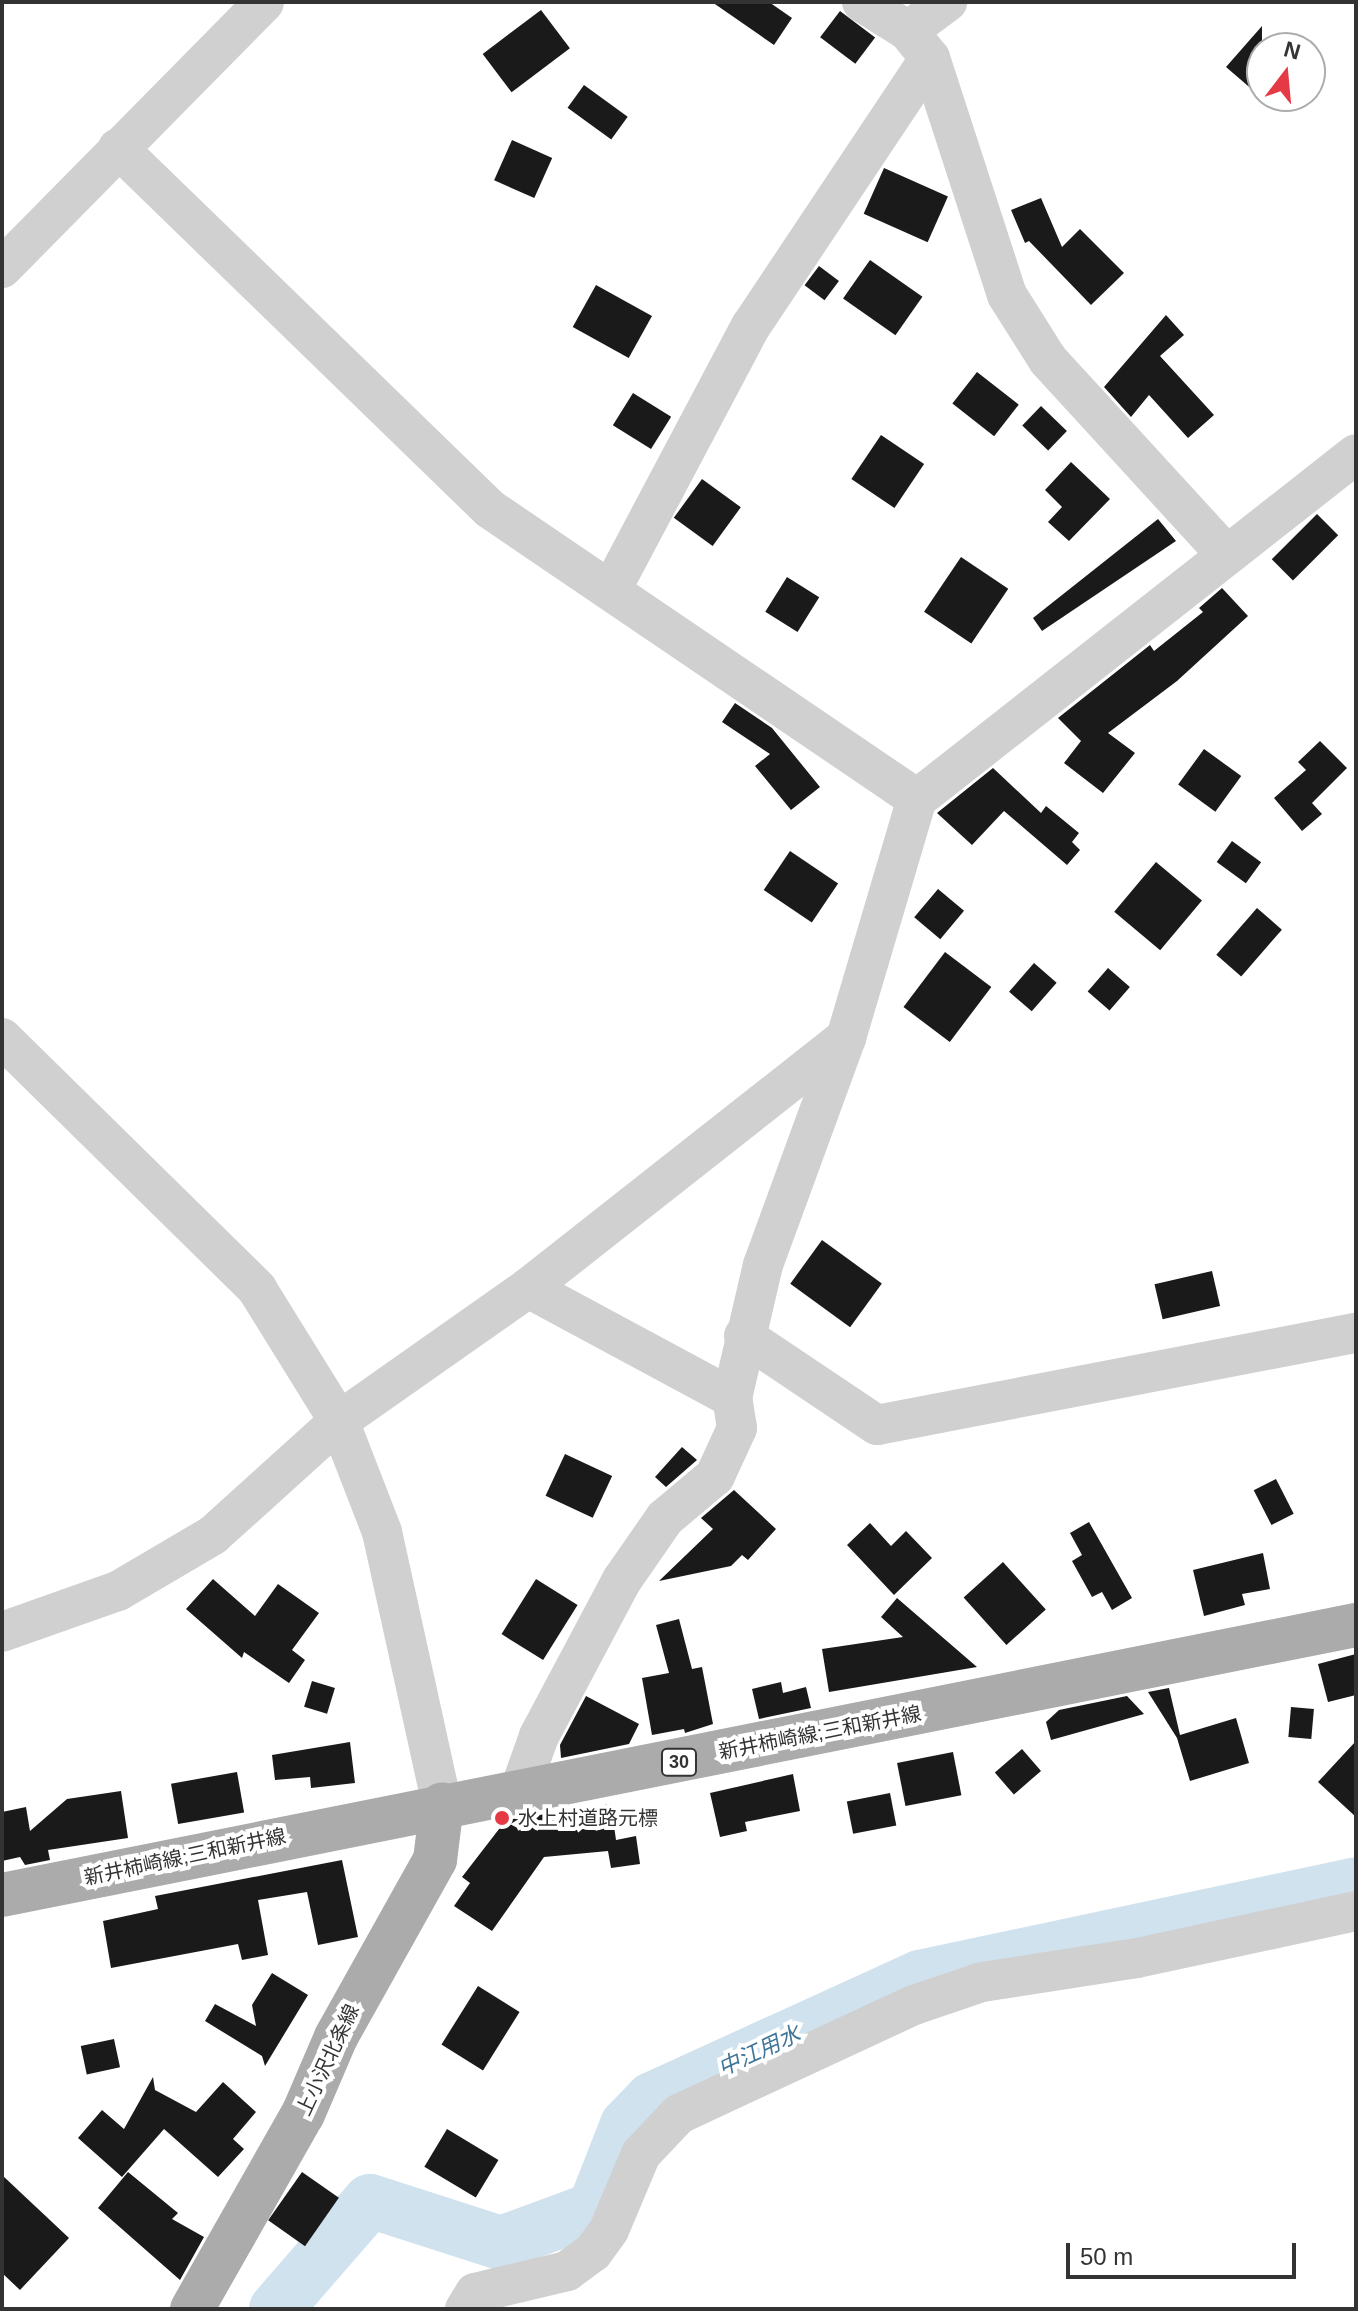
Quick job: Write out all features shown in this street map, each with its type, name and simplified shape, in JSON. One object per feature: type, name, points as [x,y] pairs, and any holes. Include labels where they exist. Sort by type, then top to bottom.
[{"type":"main road","name":"新井柿崎線;三和新井線","points":[[2,1895],[442,1804],[518,1795],[1356,1625]]},
{"type":"main road","name":"上小沢北条線","points":[[192,2309],[303,2114],[336,2037],[435,1860],[442,1804]]},
{"type":"street","points":[[2,268],[264,2]]},
{"type":"street","points":[[862,2],[919,44],[1007,295],[1048,360],[1226,554]]},
{"type":"street","points":[[611,590],[751,326],[947,2]]},
{"type":"street","points":[[118,148],[490,509],[917,799]]},
{"type":"street","points":[[518,1795],[539,1736],[622,1580],[665,1518],[715,1476],[737,1428],[732,1398],[763,1265],[846,1038],[917,799],[1356,454]]},
{"type":"street","points":[[2,1038],[257,1289],[339,1421],[382,1532],[442,1804]]},
{"type":"street","points":[[2,1632],[118,1591],[213,1535],[339,1421],[528,1288],[846,1038]]},
{"type":"street","points":[[528,1288],[732,1398]]},
{"type":"street","points":[[744,1336],[877,1425],[1356,1333]]},
{"type":"street","points":[[465,2309],[475,2293],[567,2271],[593,2252],[609,2230],[641,2154],[679,2114],[914,2005],[982,1982],[1137,1958],[1356,1911]]},
{"type":"building","points":[[712,2],[769,2],[792,18],[774,45]]},
{"type":"building","points":[[541,10],[570,48],[512,92],[483,54]]},
{"type":"building","points":[[840,11],[875,37],[855,64],[820,37]]},
{"type":"building","points":[[1246,44],[1246,84],[1226,67]]},
{"type":"building","points":[[584,85],[628,117],[611,139],[568,108]]},
{"type":"building","points":[[512,140],[552,158],[534,198],[494,180]]},
{"type":"building","points":[[884,168],[948,196],[928,242],[864,214]]},
{"type":"building","points":[[1041,198],[1062,247],[1080,229],[1124,273],[1091,305],[1029,241],[1025,243],[1011,210]]},
{"type":"building","points":[[870,260],[922,297],[895,335],[843,299]]},
{"type":"building","points":[[819,266],[839,281],[825,300],[805,285]]},
{"type":"building","points":[[596,285],[652,316],[629,358],[573,327]]},
{"type":"building","points":[[1166,315],[1184,335],[1160,356],[1214,415],[1188,438],[1149,395],[1131,417],[1104,387]]},
{"type":"building","points":[[977,372],[1019,405],[994,436],[952,404]]},
{"type":"building","points":[[633,393],[671,417],[651,449],[613,425]]},
{"type":"building","points":[[1041,406],[1067,431],[1048,450],[1022,425]]},
{"type":"building","points":[[881,435],[924,464],[894,508],[851,479]]},
{"type":"building","points":[[1071,462],[1110,499],[1069,541],[1048,522],[1062,507],[1045,490]]},
{"type":"building","points":[[702,479],[741,507],[713,546],[674,518]]},
{"type":"building","points":[[1317,514],[1338,535],[1293,580],[1272,559]]},
{"type":"building","points":[[1158,519],[1176,541],[1042,631],[1033,618]]},
{"type":"building","points":[[961,557],[1008,589],[971,644],[924,612]]},
{"type":"building","points":[[787,577],[819,597],[797,632],[765,612]]},
{"type":"building","points":[[1222,588],[1248,616],[1177,681],[1108,733],[1135,753],[1103,793],[1064,763],[1081,741],[1058,718],[1150,645],[1154,651],[1203,612],[1199,608]]},
{"type":"building","points":[[735,703],[772,728],[820,787],[791,810],[755,766],[770,754],[722,722]]},
{"type":"building","points":[[1320,741],[1347,768],[1312,803],[1322,814],[1302,831],[1274,798],[1306,770],[1298,762]]},
{"type":"building","points":[[1204,749],[1241,776],[1215,812],[1178,785]]},
{"type":"building","points":[[993,768],[1041,813],[1046,806],[1079,833],[1072,842],[1080,850],[1067,865],[1004,811],[972,845],[937,813]]},
{"type":"building","points":[[1232,841],[1261,862],[1246,883],[1217,862]]},
{"type":"building","points":[[790,851],[838,883],[812,922],[764,890]]},
{"type":"building","points":[[1156,862],[1202,901],[1160,950],[1114,912]]},
{"type":"building","points":[[938,889],[964,911],[940,939],[914,917]]},
{"type":"building","points":[[1257,908],[1282,930],[1241,976],[1216,955]]},
{"type":"building","points":[[945,952],[991,987],[950,1042],[903,1007]]},
{"type":"building","points":[[1034,963],[1057,983],[1032,1011],[1009,992]]},
{"type":"building","points":[[1108,968],[1130,987],[1110,1010],[1088,991]]},
{"type":"building","points":[[822,1240],[882,1283],[850,1327],[790,1284]]},
{"type":"building","points":[[1212,1271],[1220,1306],[1163,1319],[1155,1284]]},
{"type":"building","points":[[682,1447],[697,1460],[666,1487],[655,1477]]},
{"type":"building","points":[[565,1454],[612,1476],[593,1518],[546,1496]]},
{"type":"building","points":[[1276,1479],[1294,1514],[1271,1525],[1254,1490]]},
{"type":"building","points":[[734,1490],[776,1529],[748,1560],[742,1555],[731,1566],[659,1581],[713,1529],[701,1518]]},
{"type":"building","points":[[1089,1522],[1132,1598],[1112,1610],[1102,1592],[1092,1597],[1072,1561],[1082,1555],[1070,1533]]},
{"type":"building","points":[[870,1523],[891,1546],[906,1531],[932,1558],[894,1595],[847,1545]]},
{"type":"building","points":[[1263,1553],[1270,1589],[1242,1594],[1245,1605],[1204,1616],[1193,1570]]},
{"type":"building","points":[[1003,1562],[1046,1610],[1006,1645],[964,1597]]},
{"type":"building","points":[[213,1579],[255,1616],[278,1584],[319,1613],[292,1650],[305,1660],[289,1683],[244,1652],[242,1658],[186,1609]]},
{"type":"building","points":[[536,1579],[578,1605],[543,1660],[502,1634]]},
{"type":"building","points":[[897,1598],[977,1667],[829,1692],[822,1649],[903,1637],[881,1617]]},
{"type":"building","points":[[679,1619],[692,1669],[702,1667],[713,1724],[685,1733],[684,1729],[652,1735],[642,1678],[669,1673],[656,1625]]},
{"type":"building","points":[[1356,1654],[1356,1695],[1328,1702],[1318,1664]]},
{"type":"building","points":[[312,1681],[335,1688],[327,1714],[304,1707]]},
{"type":"building","points":[[781,1682],[783,1693],[806,1687],[811,1708],[759,1719],[752,1689]]},
{"type":"building","points":[[1169,1688],[1180,1735],[1236,1718],[1249,1763],[1190,1781],[1177,1738],[1148,1692]]},
{"type":"building","points":[[586,1696],[639,1724],[629,1744],[561,1758],[560,1745]]},
{"type":"building","points":[[1127,1696],[1144,1714],[1051,1740],[1046,1722],[1059,1710]]},
{"type":"building","points":[[1291,1707],[1314,1709],[1311,1739],[1288,1737]]},
{"type":"building","points":[[1356,1741],[1356,1817],[1318,1782]]},
{"type":"building","points":[[350,1742],[355,1783],[311,1788],[310,1777],[275,1780],[272,1755]]},
{"type":"building","points":[[1022,1749],[1041,1771],[1014,1795],[995,1773]]},
{"type":"building","points":[[953,1752],[961,1795],[905,1806],[897,1763]]},
{"type":"building","points":[[237,1772],[244,1812],[178,1824],[171,1784]]},
{"type":"building","points":[[793,1774],[800,1811],[745,1822],[747,1831],[720,1837],[710,1793]]},
{"type":"building","points":[[121,1791],[128,1838],[48,1850],[50,1860],[25,1865],[20,1857],[2,1861],[2,1812],[26,1807],[30,1831],[67,1799]]},
{"type":"building","points":[[890,1793],[896,1825],[853,1834],[847,1801]]},
{"type":"building","points":[[611,1804],[616,1840],[636,1836],[640,1864],[611,1868],[608,1851],[544,1857],[492,1931],[454,1906],[470,1883],[462,1877],[506,1820]]},
{"type":"building","points":[[342,1860],[358,1937],[318,1945],[307,1892],[258,1900],[268,1955],[242,1960],[238,1944],[111,1968],[103,1921],[158,1909],[155,1896]]},
{"type":"building","points":[[272,1973],[308,1995],[265,2066],[262,2056],[205,2021],[215,2004],[256,2026],[252,2005]]},
{"type":"building","points":[[478,1986],[520,2012],[483,2070],[441,2045]]},
{"type":"building","points":[[114,2039],[120,2067],[87,2074],[81,2046]]},
{"type":"building","points":[[153,2077],[155,2090],[196,2112],[223,2082],[256,2112],[233,2139],[244,2149],[218,2177],[164,2129],[122,2177],[78,2138],[102,2110],[124,2129]]},
{"type":"building","points":[[447,2129],[498,2160],[476,2198],[424,2167]]},
{"type":"building","points":[[128,2172],[178,2213],[172,2219],[204,2237],[180,2280],[98,2208]]},
{"type":"building","points":[[302,2172],[339,2198],[305,2246],[268,2220]]},
{"type":"building","points":[[2,2175],[69,2238],[20,2290],[2,2273]]},
{"type":"waterway","name":"中江用水","points":[[276,2309],[370,2201],[501,2243],[594,2209],[627,2125],[652,2099],[920,1977],[1356,1884]]},
{"type":"place","name":"水上村道路元標","points":[[502,1818]]}]
